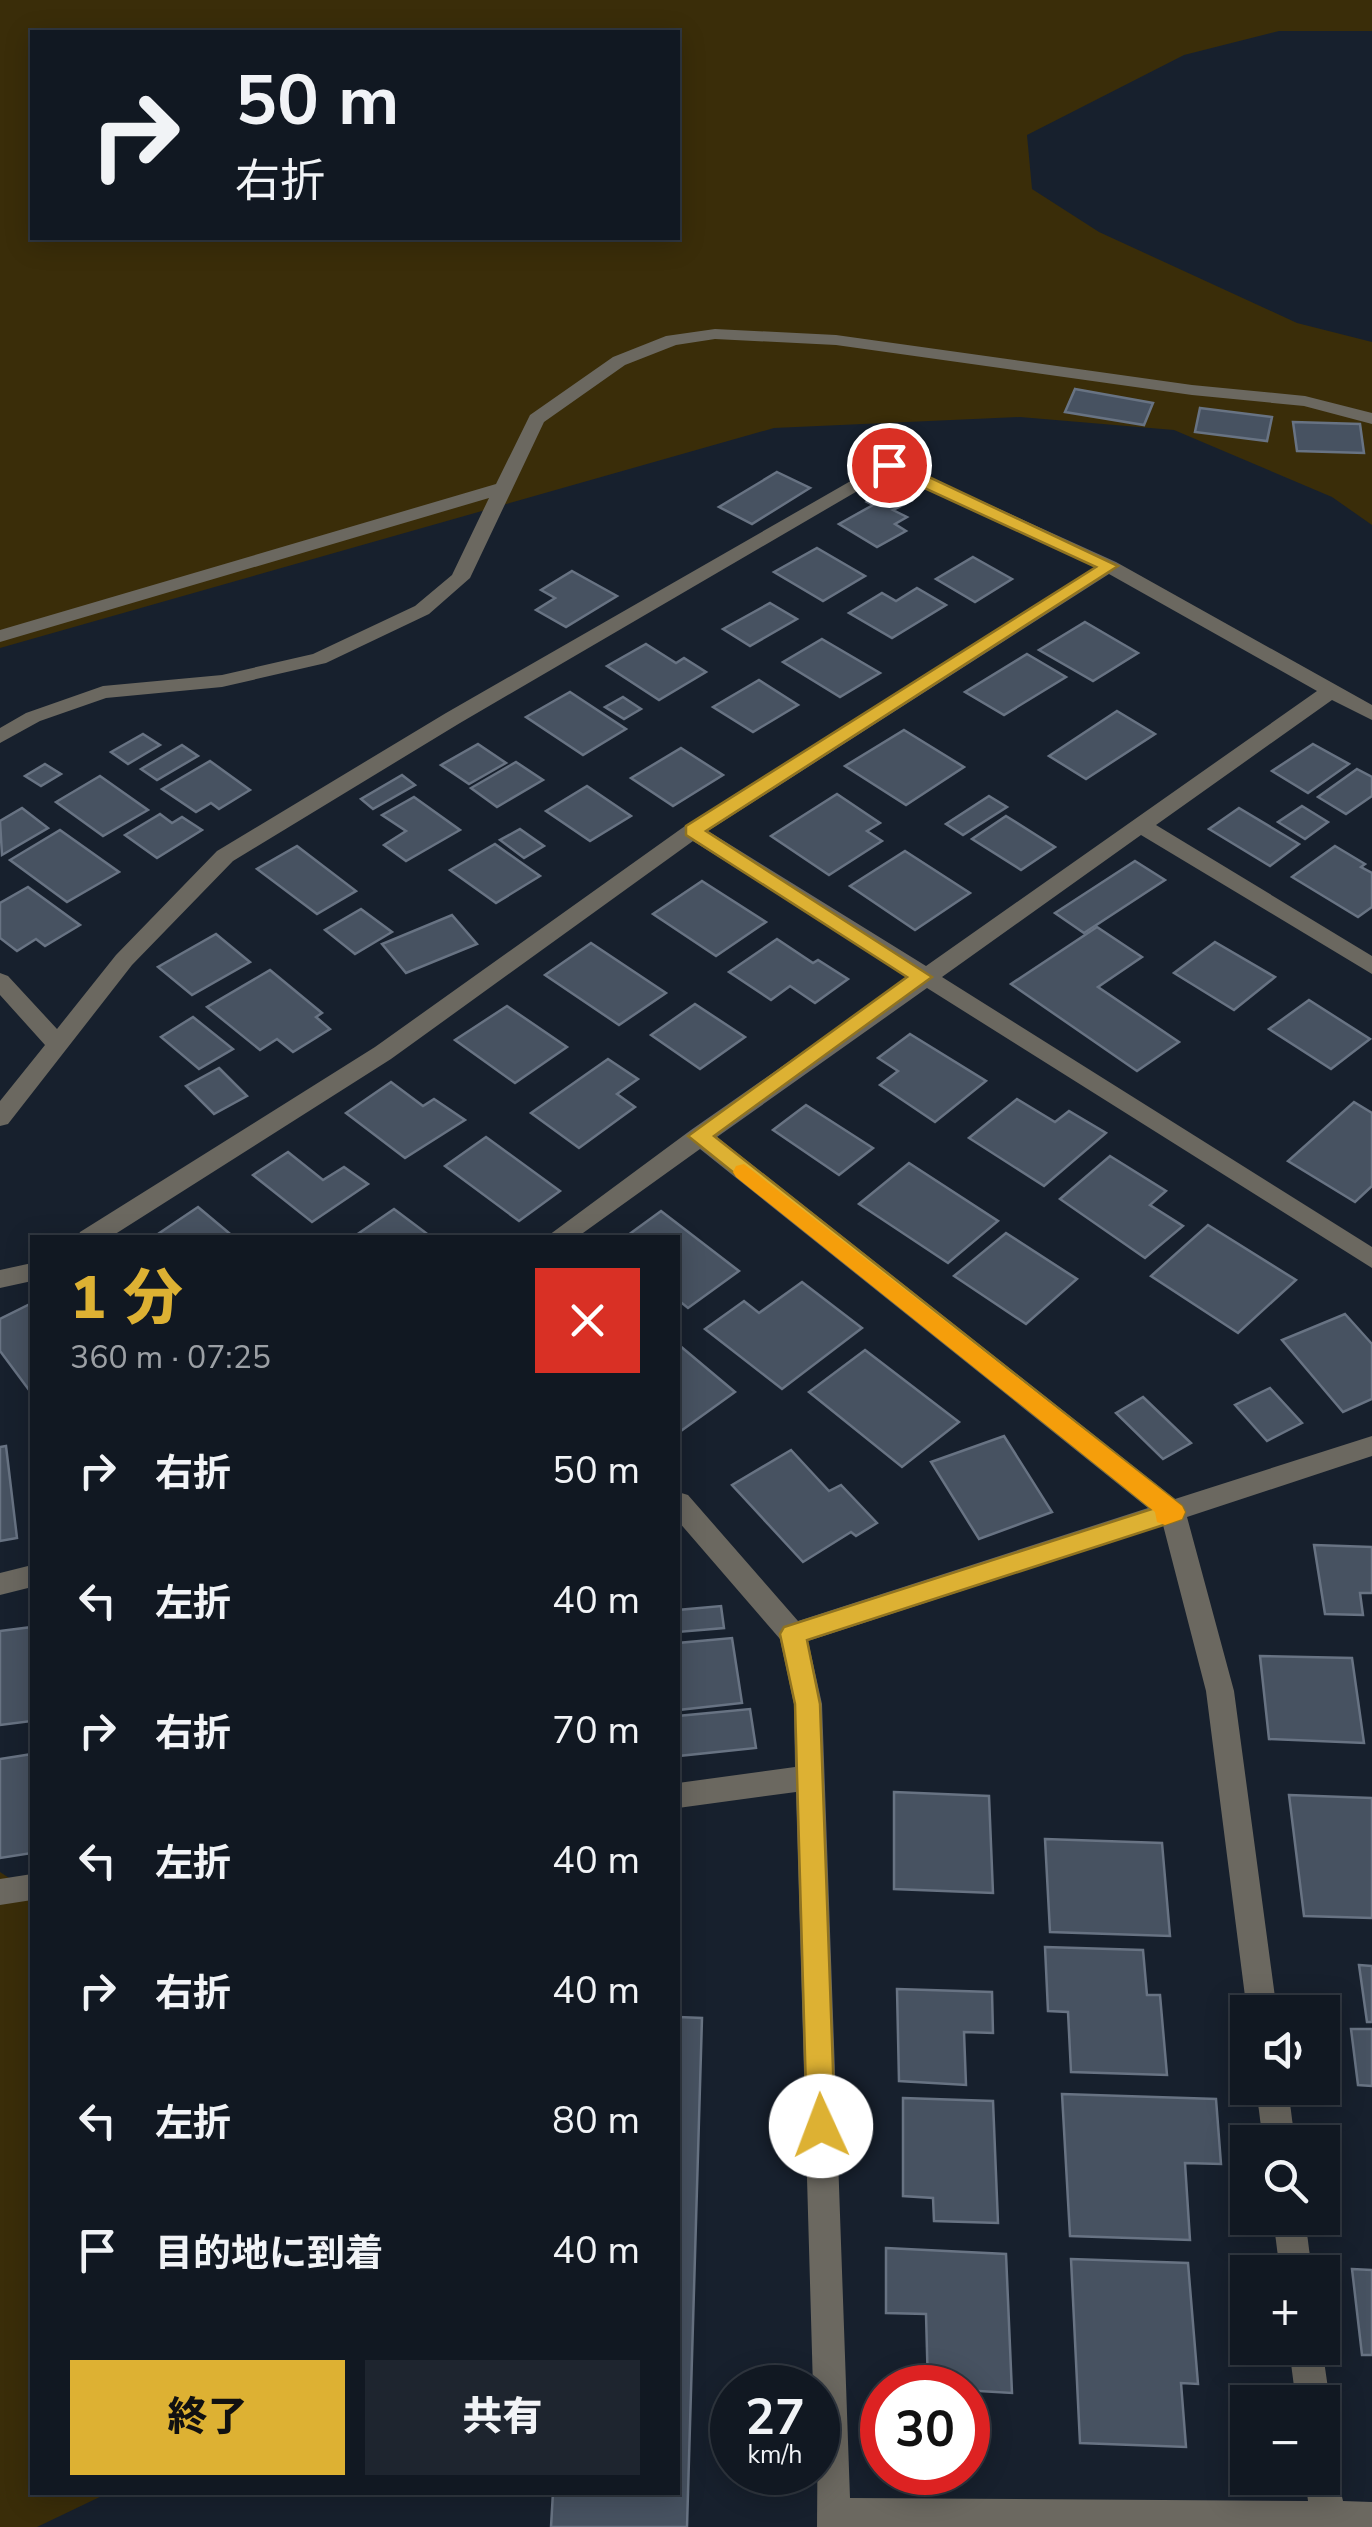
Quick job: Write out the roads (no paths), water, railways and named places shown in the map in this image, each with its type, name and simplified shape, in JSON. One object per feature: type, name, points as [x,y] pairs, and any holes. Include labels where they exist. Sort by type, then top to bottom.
[{"type":"street","points":[[0,736],[34,716],[103,692],[222,682],[319,659],[422,610],[460,578],[536,420],[619,361],[672,340],[715,334],[836,340],[1192,390],[1305,401],[1372,420]]},
{"type":"street","points":[[0,1118],[124,960],[225,856],[453,718],[889,465],[1109,566],[1372,714]]},
{"type":"street","points":[[0,636],[501,488]]},
{"type":"street","points":[[94,1235],[383,1053],[692,831],[1109,566]]},
{"type":"street","points":[[561,1235],[1329,692]]},
{"type":"street","points":[[1140,825],[1372,966]]},
{"type":"street","points":[[692,831],[922,977],[1214,1154],[1372,1259]]},
{"type":"street","points":[[0,980],[59,1046]]},
{"type":"street","points":[[699,1136],[1173,1512],[1220,1691],[1260,1995]]},
{"type":"street","points":[[0,1279],[30,1272]]},
{"type":"street","points":[[793,1634],[1372,1446]]},
{"type":"street","points":[[680,1505],[793,1634],[808,1704],[834,2521],[1372,2519]]},
{"type":"street","points":[[0,1584],[30,1576]]},
{"type":"street","points":[[680,1796],[810,1777]]},
{"type":"street","points":[[0,1892],[30,1887]]},
{"type":"street","points":[[1325,2495],[1329,2522]]}]
